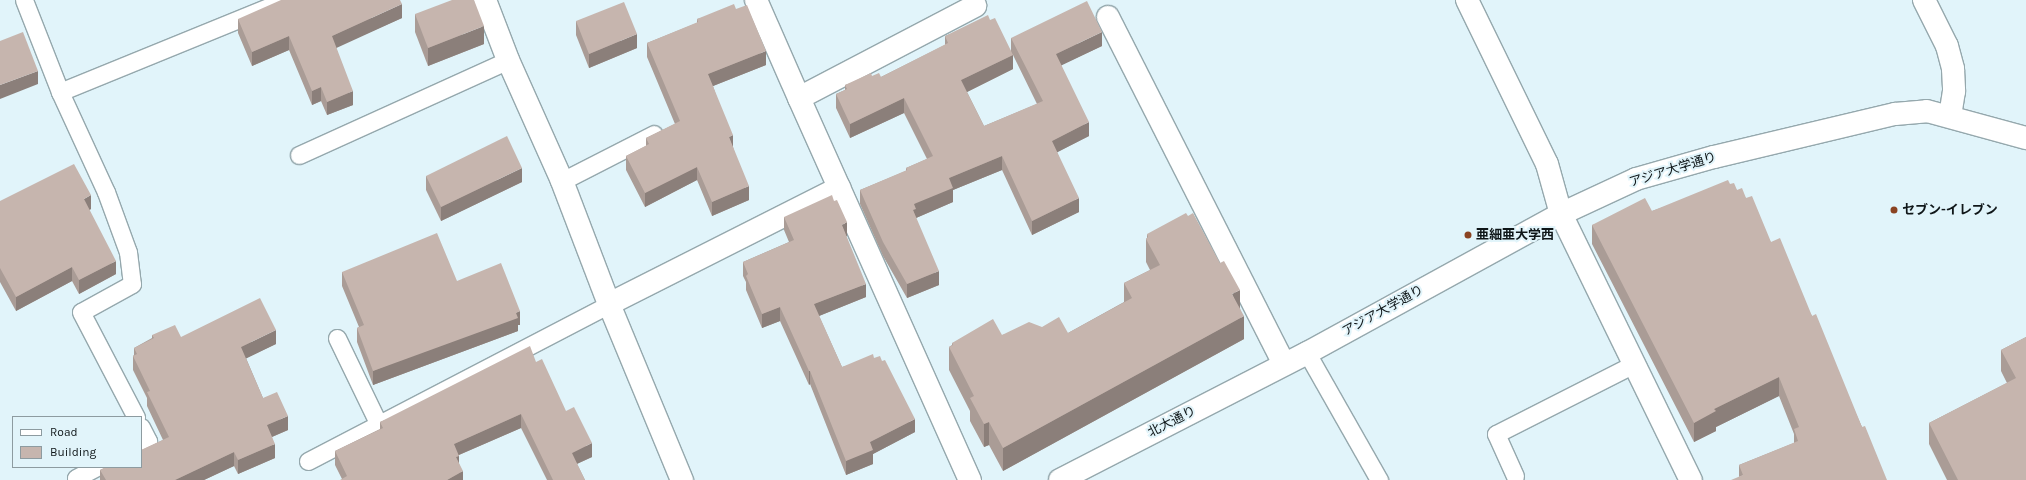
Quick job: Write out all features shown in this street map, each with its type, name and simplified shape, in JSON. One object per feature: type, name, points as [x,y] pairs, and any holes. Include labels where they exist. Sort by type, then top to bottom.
[{"type":"street","points":[[485,0],[508,60],[562,181],[609,304],[682,480]]},
{"type":"street","points":[[756,0],[970,480]]},
{"type":"street","points":[[1467,0],[1547,164],[1561,214],[1691,480]]},
{"type":"street","points":[[1925,0],[1947,46],[1953,69],[1954,92],[1950,116]]},
{"type":"street","points":[[799,98],[975,6]]},
{"type":"street","points":[[1108,17],[1284,364]]},
{"type":"street","name":"アジア大学通り","points":[[1284,364],[1307,353],[1561,214],[1636,179],[1714,157],[1895,114],[1927,111],[1950,116],[2026,138]]},
{"type":"street","points":[[609,304],[839,188]]},
{"type":"street","name":"北大通り","points":[[1060,480],[1284,364]]},
{"type":"lane","points":[[24,0],[60,92],[106,192],[128,252],[132,284],[81,312],[135,416]]},
{"type":"lane","points":[[60,92],[285,0]]},
{"type":"lane","points":[[299,155],[508,60]]},
{"type":"lane","points":[[562,181],[654,134]]},
{"type":"lane","points":[[308,461],[378,423],[609,304]]},
{"type":"lane","points":[[337,338],[378,423]]},
{"type":"lane","points":[[1307,353],[1379,480]]},
{"type":"lane","points":[[1515,476],[1496,434],[1634,364]]},
{"type":"lane","points":[[142,429],[148,441],[142,444]]},
{"type":"lane","points":[[77,480],[76,478],[95,468]]},
{"type":"building","points":[[281,0],[400,0],[402,4],[332,36],[353,91],[327,102],[321,87],[312,91],[289,36],[252,52],[238,19]]},
{"type":"building","points":[[452,0],[474,0],[484,26],[428,48],[415,14]]},
{"type":"building","points":[[1087,1],[1102,32],[1056,54],[1089,122],[1052,141],[1079,198],[1032,221],[1002,156],[949,178],[953,188],[914,204],[916,209],[913,210],[939,271],[907,284],[883,242],[860,190],[907,170],[906,168],[933,156],[904,98],[850,124],[836,94],[847,89],[845,85],[871,73],[872,76],[879,73],[881,77],[948,43],[945,36],[988,15],[990,20],[995,18],[1013,55],[961,80],[984,126],[1043,101],[1011,38]]},
{"type":"building","points":[[624,2],[637,34],[589,54],[576,21]]},
{"type":"building","points":[[734,4],[736,9],[747,5],[766,51],[708,74],[733,135],[729,137],[749,186],[712,202],[697,167],[645,193],[626,156],[649,144],[646,138],[680,121],[647,43],[698,22],[697,19]]},
{"type":"building","points":[[23,32],[38,71],[0,85],[0,41]]},
{"type":"building","points":[[507,136],[522,168],[441,207],[426,176]]},
{"type":"building","points":[[74,164],[91,195],[84,199],[116,261],[79,280],[72,267],[16,297],[0,268],[0,201]]},
{"type":"building","points":[[1728,180],[1730,184],[1734,183],[1737,190],[1742,188],[1746,198],[1752,196],[1771,242],[1780,238],[1812,316],[1816,314],[1862,427],[1865,426],[1887,480],[1731,480],[1743,475],[1739,465],[1798,441],[1794,429],[1799,427],[1779,377],[1714,409],[1716,411],[1694,423],[1592,225],[1645,198],[1652,211]]},
{"type":"building","points":[[832,195],[834,201],[837,200],[847,222],[842,225],[866,284],[814,304],[842,367],[873,354],[874,358],[880,356],[882,361],[885,360],[915,419],[870,442],[873,450],[846,461],[810,371],[780,307],[762,314],[746,276],[748,274],[743,262],[794,240],[784,217]]},
{"type":"building","points":[[1186,213],[1188,216],[1193,213],[1220,263],[1224,261],[1240,290],[1232,294],[1244,316],[1003,448],[989,422],[984,424],[970,398],[974,396],[949,347],[953,345],[952,343],[993,319],[1002,335],[1029,322],[1042,327],[1059,317],[1068,333],[1132,298],[1124,283],[1160,265],[1146,239],[1148,237],[1147,234]]},
{"type":"building","points":[[437,233],[457,281],[501,263],[520,311],[516,313],[518,318],[373,371],[357,328],[364,325],[342,272]]},
{"type":"building","points":[[260,298],[276,330],[241,347],[263,398],[277,392],[288,416],[267,425],[275,444],[238,460],[234,452],[175,480],[106,480],[100,470],[104,468],[142,468],[142,450],[169,437],[147,392],[150,391],[133,356],[137,354],[134,348],[154,338],[152,335],[175,325],[181,337]]},
{"type":"building","points":[[2026,337],[2026,480],[1958,480],[1929,423],[2016,378],[2001,350]]},
{"type":"building","points":[[530,346],[536,362],[542,359],[566,411],[574,407],[592,443],[572,453],[585,480],[553,480],[521,414],[454,444],[459,456],[456,457],[463,471],[447,480],[340,480],[347,476],[335,451],[383,428],[380,422]]},
{"type":"place","name":"セブン-イレブン","points":[[1894,210]]},
{"type":"place","name":"亜細亜大学西","points":[[1468,235]]}]
